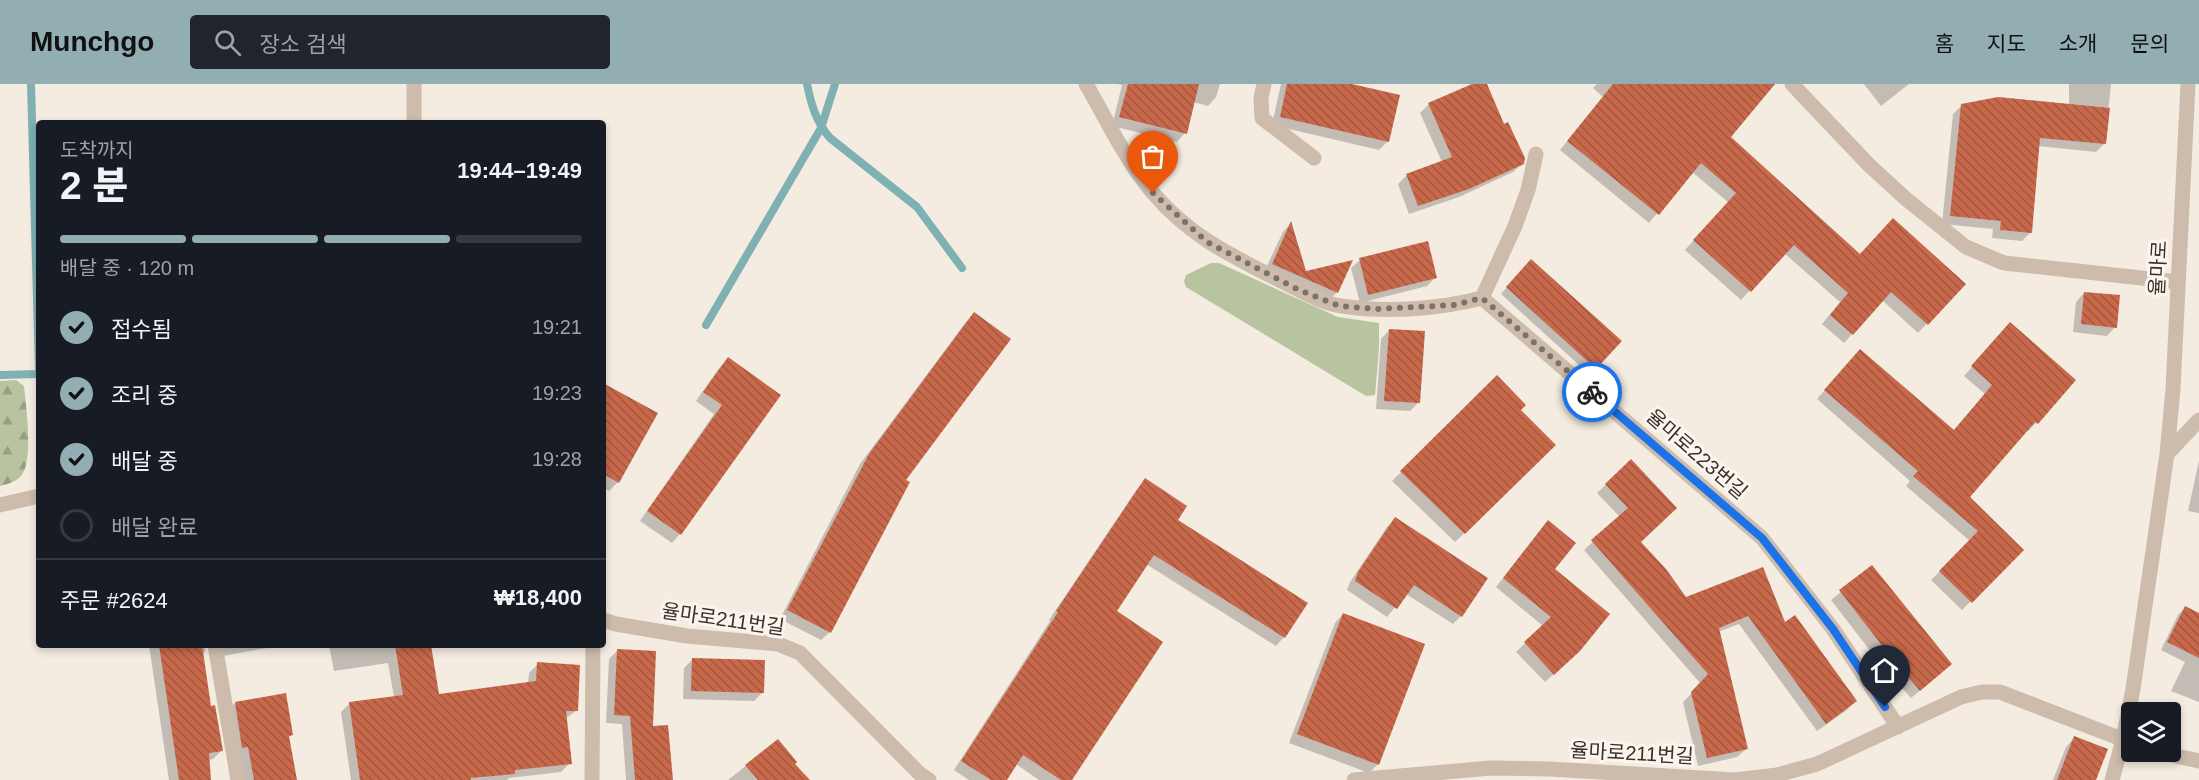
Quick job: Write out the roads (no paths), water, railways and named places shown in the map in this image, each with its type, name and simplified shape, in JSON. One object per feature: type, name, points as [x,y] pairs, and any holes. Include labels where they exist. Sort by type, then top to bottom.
[{"type":"street","points":[[414,84],[414,120]]},
{"type":"street","points":[[1086,84],[1141,177],[1160,200],[1189,227],[1207,242],[1234,257],[1299,290],[1339,306],[1377,309],[1454,305],[1482,298],[1515,226],[1528,190],[1536,154]]},
{"type":"street","points":[[1264,84],[1261,98],[1262,118],[1314,158]]},
{"type":"street","points":[[1792,84],[1876,172],[1966,247],[2004,263],[2178,282]]},
{"type":"street","name":"율마로","points":[[2132,702],[2167,454],[2173,389],[2188,84]]},
{"type":"street","name":"율마로223번길","points":[[1482,298],[1762,538],[1833,629],[1898,727]]},
{"type":"street","points":[[2167,454],[2199,420]]},
{"type":"street","points":[[0,505],[36,497]]},
{"type":"street","name":"율마로211번길","points":[[606,621],[687,636],[778,644],[800,653],[920,774],[929,780]]},
{"type":"street","points":[[216,648],[238,780]]},
{"type":"street","points":[[592,780],[593,648]]},
{"type":"street","name":"율마로211번길","points":[[1354,780],[1491,768],[1550,769],[1735,780],[1777,775],[1817,764],[1960,697],[1982,692],[2000,693],[2121,739]]},
{"type":"street","name":"율마로","points":[[2112,780],[2121,757]]},
{"type":"street","points":[[2181,757],[2199,761]]},
{"type":"waterway","points":[[31,84],[36,262]]},
{"type":"waterway","points":[[807,84],[815,112],[830,138],[917,207],[962,268]]},
{"type":"waterway","points":[[706,325],[821,128],[835,84]]},
{"type":"waterway","points":[[0,375],[36,374]]}]
